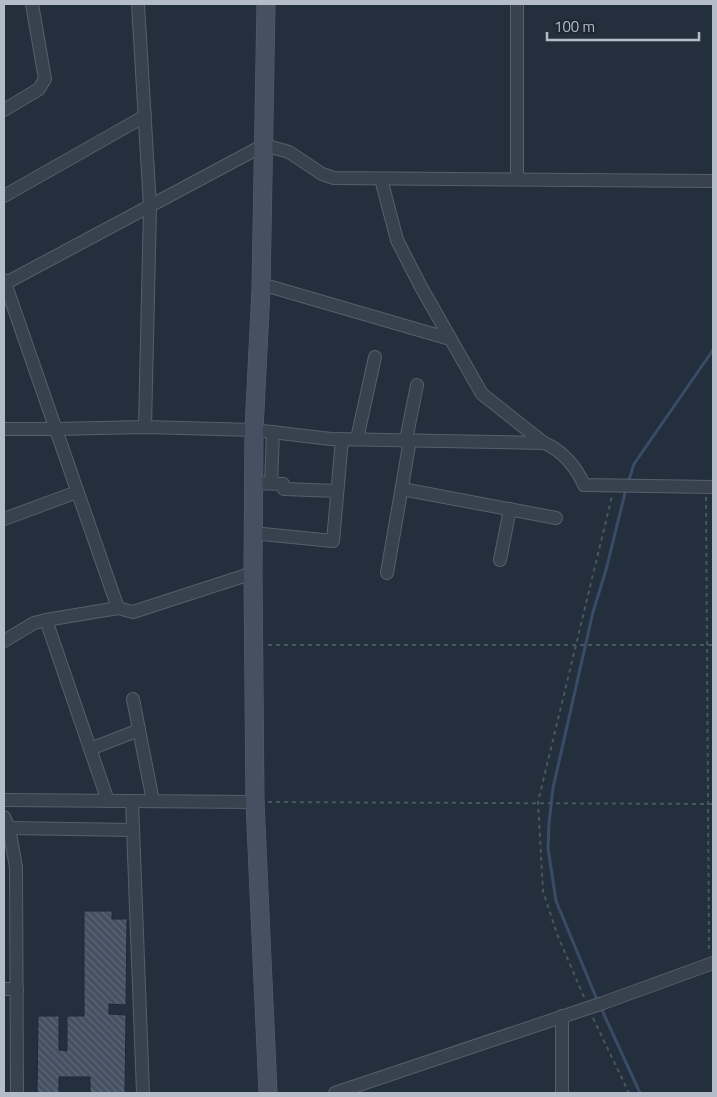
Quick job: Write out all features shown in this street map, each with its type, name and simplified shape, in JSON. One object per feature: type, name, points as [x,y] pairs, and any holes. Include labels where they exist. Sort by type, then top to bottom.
[{"type":"street","points":[[4,110],[38,89],[45,79],[32,4]]},
{"type":"street","points":[[138,4],[150,206],[145,427]]},
{"type":"street","points":[[262,483],[254,430],[261,284],[266,4]]},
{"type":"street","points":[[517,4],[517,179]]},
{"type":"street","points":[[4,196],[144,116]]},
{"type":"street","points":[[118,608],[4,282],[264,145],[289,152],[322,174],[334,178],[713,181]]},
{"type":"street","points":[[381,179],[397,240],[421,287],[482,394],[544,443]]},
{"type":"street","points":[[261,284],[450,339]]},
{"type":"street","points":[[357,440],[375,357]]},
{"type":"street","points":[[388,573],[417,385]]},
{"type":"street","points":[[4,428],[145,427],[254,430],[357,440],[544,443],[551,445],[564,456],[580,476],[584,485],[709,487]]},
{"type":"street","points":[[268,1093],[255,802],[253,533],[273,432]]},
{"type":"street","points":[[253,533],[332,541],[342,439]]},
{"type":"street","points":[[262,483],[283,484],[284,488],[337,491]]},
{"type":"street","points":[[402,489],[556,518]]},
{"type":"street","points":[[4,519],[77,492]]},
{"type":"street","points":[[500,560],[510,509]]},
{"type":"street","points":[[4,641],[34,623],[118,608],[133,612],[253,573]]},
{"type":"street","points":[[46,620],[108,801]]},
{"type":"street","points":[[133,699],[153,801]]},
{"type":"street","points":[[90,749],[139,730]]},
{"type":"street","points":[[4,800],[255,802]]},
{"type":"street","points":[[132,801],[143,1093]]},
{"type":"street","points":[[17,1093],[10,989],[16,867],[6,822],[133,830]]},
{"type":"street","points":[[335,1093],[588,1008],[711,964]]},
{"type":"street","points":[[562,1016],[562,1093]]},
{"type":"path","points":[[614,486],[538,802],[543,891],[557,934],[588,1008],[629,1093]]},
{"type":"path","points":[[709,487],[706,644],[711,964]]},
{"type":"path","points":[[254,645],[713,644]]},
{"type":"path","points":[[255,802],[713,804]]},
{"type":"building","points":[[84,911],[112,911],[112,919],[127,919],[126,1005],[109,1004],[109,1014],[126,1015],[125,1093],[90,1093],[90,1077],[59,1077],[59,1093],[37,1093],[38,1016],[59,1016],[59,1050],[67,1051],[67,1016],[84,1016]]},
{"type":"waterway","points":[[628,483],[634,464],[713,350]]},
{"type":"waterway","points":[[598,1002],[556,901],[548,848],[549,823],[553,788],[593,612],[606,570],[626,489]]},
{"type":"waterway","points":[[601,1008],[640,1093]]}]
